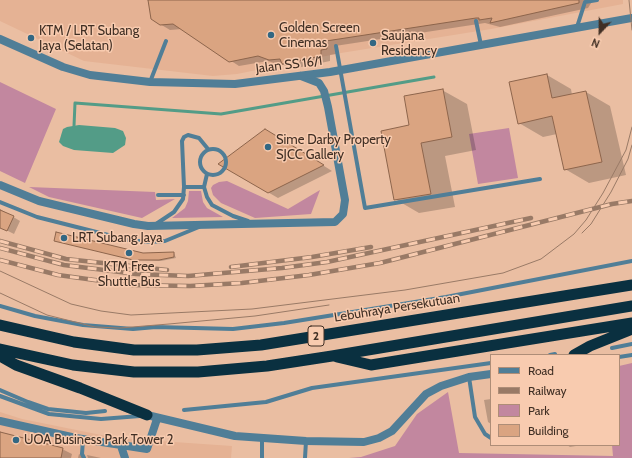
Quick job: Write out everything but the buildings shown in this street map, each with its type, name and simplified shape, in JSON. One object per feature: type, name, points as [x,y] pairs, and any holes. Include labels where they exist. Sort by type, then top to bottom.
[{"type":"highway","name":"Lebuhraya Persekutuan","points":[[0,325],[74,342],[127,349],[197,350],[261,345],[632,285]]},
{"type":"highway","name":"2","points":[[0,349],[73,365],[134,372],[198,372],[267,366],[632,306]]},
{"type":"highway","points":[[332,356],[371,366],[632,323]]},
{"type":"highway","points":[[576,354],[590,346],[632,329]]},
{"type":"highway","points":[[0,356],[16,365],[72,385],[152,417]]},
{"type":"street","name":"Jalan SS 16/1","points":[[0,39],[63,67],[90,75],[150,82],[235,84],[342,70],[632,18]]},
{"type":"street","points":[[0,185],[38,201],[134,224],[204,225],[335,222],[341,217],[345,200],[328,107],[322,86],[316,81],[301,76]]},
{"type":"street","points":[[0,421],[83,440],[147,449],[152,417],[228,435],[306,441],[364,442],[379,438],[392,431],[426,394],[441,386],[469,377],[490,374]]},
{"type":"street","points":[[121,446],[125,458]]},
{"type":"lane","points":[[577,27],[585,2],[597,0]]},
{"type":"lane","points":[[476,21],[481,45]]},
{"type":"lane","points":[[150,82],[166,41]]},
{"type":"lane","points":[[336,46],[342,70],[365,208],[540,179]]},
{"type":"lane","points":[[154,225],[178,207],[184,195],[182,141],[184,137],[188,135],[199,138],[208,149]]},
{"type":"lane","points":[[206,174],[219,174],[225,165],[222,152],[215,148],[208,149]]},
{"type":"lane","points":[[208,149],[201,161],[203,171],[206,174],[204,187],[207,197],[212,205],[233,216],[252,223]]},
{"type":"lane","points":[[184,187],[204,187]]},
{"type":"lane","points":[[158,195],[184,195]]},
{"type":"lane","points":[[0,202],[37,217],[128,240],[142,242],[165,241],[204,225]]},
{"type":"lane","points":[[0,306],[35,316],[83,325],[133,329],[156,327],[232,329],[284,323],[431,299],[632,261]]},
{"type":"lane","points":[[612,348],[632,344]]},
{"type":"lane","points":[[620,357],[632,355]]},
{"type":"lane","points":[[184,410],[266,402],[312,388],[490,363]]},
{"type":"lane","points":[[469,377],[475,417],[485,434],[490,437]]},
{"type":"lane","points":[[0,390],[48,409],[86,413],[105,410]]},
{"type":"lane","points":[[0,396],[49,414],[68,417],[101,419],[152,417]]},
{"type":"lane","points":[[262,438],[262,458]]},
{"type":"lane","points":[[83,440],[82,454],[84,458]]},
{"type":"lane","points":[[305,458],[306,441]]},
{"type":"shaded area","points":[[0,0],[623,0],[623,4],[491,29],[341,53],[237,74],[213,76],[84,61],[0,21]]},
{"type":"shaded area","points":[[0,412],[22,419],[116,438],[232,446],[231,458],[0,458]]},
{"type":"green space","points":[[0,82],[56,109],[25,183],[0,171]]},
{"type":"green space","points":[[509,128],[518,178],[478,184],[469,134]]},
{"type":"green space","points":[[227,181],[288,209],[320,190],[311,214],[255,218],[221,203],[213,195],[211,188],[213,185],[219,182]]},
{"type":"green space","points":[[29,187],[155,192],[156,200],[175,199],[142,218],[49,197]]},
{"type":"green space","points":[[189,191],[201,191],[203,202],[207,208],[223,217],[172,218],[185,208],[188,201]]},
{"type":"green space","points":[[632,363],[632,458],[349,458],[361,457],[395,446],[417,414],[448,392],[459,453],[613,456],[612,446],[620,446],[620,366]]},
{"type":"water","points":[[79,125],[115,128],[123,131],[126,138],[125,145],[113,153],[74,150],[63,146],[59,142],[63,129]]},
{"type":"waterway","points":[[74,126],[75,103],[221,114],[434,77]]},
{"type":"tram line","points":[[629,0],[632,30]]},
{"type":"tram line","points":[[0,271],[71,304],[101,311],[131,315],[252,309],[405,290],[503,273],[541,259],[574,234],[586,220],[603,193],[626,150],[632,127]]},
{"type":"tram line","points":[[582,233],[591,224],[611,192],[628,159],[632,145]]},
{"type":"tram line","points":[[0,293],[47,315],[95,327],[120,328],[255,316],[329,305]]},
{"type":"railway","points":[[0,260],[58,275],[131,285],[190,286],[242,283],[309,275],[380,263],[612,204],[632,201]]},
{"type":"railway","points":[[0,248],[64,265],[136,274],[188,276],[282,268],[327,262],[531,218]]},
{"type":"railway","points":[[0,241],[66,259],[167,270]]},
{"type":"railway","points":[[231,267],[312,257],[371,247]]},
{"type":"place","name":"Golden Screen Cinemas","points":[[271,35]]},
{"type":"place","name":"KTM / LRT Subang Jaya (Selatan)","points":[[31,38]]},
{"type":"place","name":"Saujana Residency","points":[[373,43]]},
{"type":"place","name":"Sime Darby Property SJCC Gallery","points":[[268,147]]},
{"type":"place","name":"LRT Subang Jaya","points":[[64,238]]},
{"type":"place","name":"KTM Free Shuttle Bus","points":[[129,253]]},
{"type":"place","name":"UOA Business Park Tower 2","points":[[16,440]]}]
